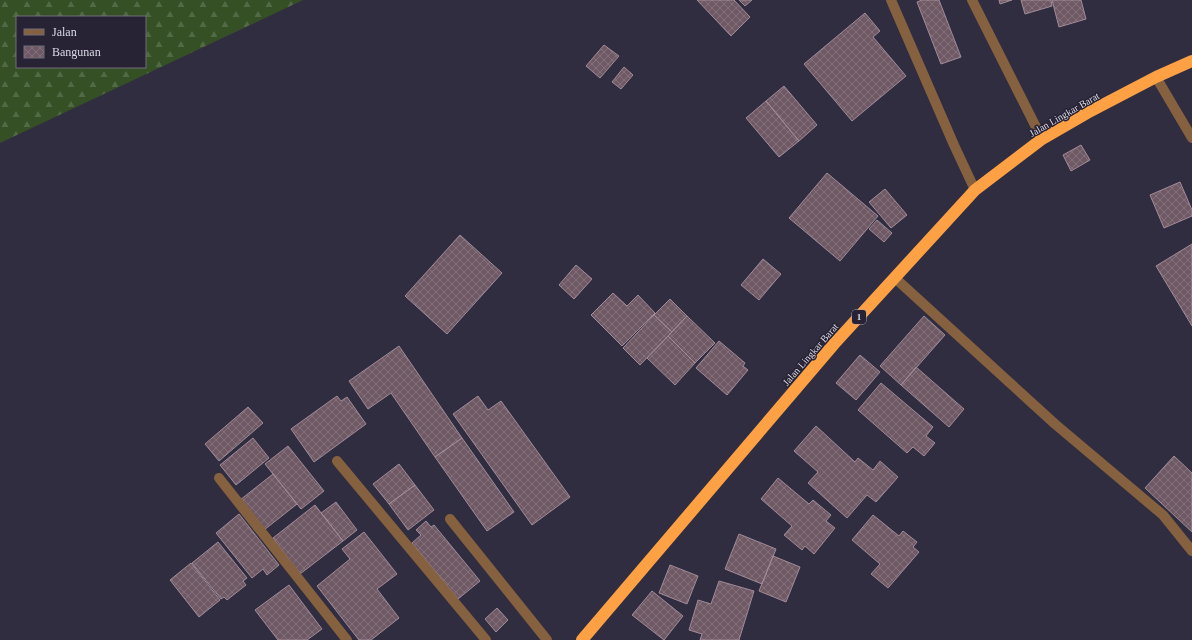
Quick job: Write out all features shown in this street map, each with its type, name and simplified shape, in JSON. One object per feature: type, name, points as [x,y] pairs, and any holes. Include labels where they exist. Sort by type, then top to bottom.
[{"type":"highway","name":"Jalan Lingkar Barat","points":[[582,640],[823,356],[975,190],[1042,138],[1156,77],[1192,61]]},
{"type":"street","points":[[891,0],[975,190]]},
{"type":"street","points":[[972,0],[1042,138]]},
{"type":"street","points":[[1156,77],[1192,138]]},
{"type":"street","points":[[895,278],[1055,424],[1163,515],[1192,551]]},
{"type":"street","points":[[337,461],[486,640]]},
{"type":"street","points":[[219,478],[347,640]]},
{"type":"street","points":[[450,519],[546,640]]},
{"type":"green space","points":[[0,0],[303,0],[0,143]]},
{"type":"building","points":[[697,0],[734,0],[750,17],[731,36]]},
{"type":"building","points":[[739,0],[752,0],[745,6]]},
{"type":"building","points":[[922,0],[939,0],[961,57],[941,64],[917,2]]},
{"type":"building","points":[[999,0],[1012,0],[1000,4]]},
{"type":"building","points":[[1021,0],[1051,0],[1052,6],[1025,14]]},
{"type":"building","points":[[1052,0],[1081,0],[1086,19],[1059,27]]},
{"type":"building","points":[[865,13],[880,31],[873,37],[906,76],[852,121],[804,64]]},
{"type":"building","points":[[604,45],[619,56],[600,78],[586,66]]},
{"type":"building","points":[[624,67],[633,75],[621,89],[612,82]]},
{"type":"building","points":[[784,86],[817,125],[799,141],[766,101]]},
{"type":"building","points":[[766,101],[799,141],[779,157],[746,118]]},
{"type":"building","points":[[1081,145],[1090,160],[1071,171],[1063,155]]},
{"type":"building","points":[[827,173],[878,216],[840,261],[789,218]]},
{"type":"building","points":[[1180,182],[1192,210],[1192,216],[1164,228],[1150,195]]},
{"type":"building","points":[[885,189],[907,215],[891,228],[869,202]]},
{"type":"building","points":[[877,220],[892,233],[884,242],[869,229]]},
{"type":"building","points":[[460,235],[502,273],[447,334],[405,296]]},
{"type":"building","points":[[1192,244],[1192,326],[1156,266]]},
{"type":"building","points":[[763,259],[781,274],[759,300],[741,285]]},
{"type":"building","points":[[576,265],[592,279],[574,299],[559,285]]},
{"type":"building","points":[[613,293],[627,306],[638,295],[655,313],[622,346],[591,315]]},
{"type":"building","points":[[670,299],[687,316],[672,332],[654,315]]},
{"type":"building","points":[[654,315],[672,332],[640,365],[623,348]]},
{"type":"building","points":[[687,316],[715,343],[695,363],[668,336]]},
{"type":"building","points":[[924,316],[945,335],[901,385],[880,366]]},
{"type":"building","points":[[668,336],[695,363],[675,385],[647,358]]},
{"type":"building","points":[[719,341],[745,363],[743,366],[748,370],[727,395],[696,368]]},
{"type":"building","points":[[399,346],[462,438],[435,457],[391,393],[368,409],[349,381]]},
{"type":"building","points":[[860,355],[880,372],[856,400],[836,383]]},
{"type":"building","points":[[916,367],[964,409],[949,427],[901,385]]},
{"type":"building","points":[[881,383],[933,427],[926,436],[935,443],[924,456],[913,447],[907,453],[858,410]]},
{"type":"building","points":[[337,396],[341,401],[347,397],[366,424],[314,462],[291,429]]},
{"type":"building","points":[[478,396],[488,410],[501,401],[570,497],[532,525],[453,414]]},
{"type":"building","points":[[248,407],[263,423],[219,461],[205,444]]},
{"type":"building","points":[[816,426],[855,462],[858,458],[873,470],[880,461],[898,477],[876,502],[867,495],[847,518],[808,483],[818,472],[794,451]]},
{"type":"building","points":[[253,438],[269,458],[236,485],[220,465]]},
{"type":"building","points":[[462,438],[514,512],[487,531],[435,457]]},
{"type":"building","points":[[288,446],[324,491],[301,509],[265,464]]},
{"type":"building","points":[[1174,456],[1192,473],[1192,532],[1145,488]]},
{"type":"building","points":[[399,464],[415,485],[389,504],[373,484]]},
{"type":"building","points":[[273,474],[297,504],[264,530],[240,500]]},
{"type":"building","points":[[778,478],[809,504],[813,500],[831,515],[826,521],[835,528],[814,554],[805,546],[802,550],[784,535],[792,526],[761,499]]},
{"type":"building","points":[[415,485],[434,510],[408,530],[389,504]]},
{"type":"building","points":[[336,502],[357,530],[343,541],[321,513]]},
{"type":"building","points":[[315,505],[343,541],[300,574],[273,538]]},
{"type":"building","points":[[239,514],[279,565],[267,575],[263,569],[252,578],[216,533]]},
{"type":"building","points":[[873,515],[899,536],[903,531],[917,542],[913,547],[919,552],[888,588],[871,574],[880,564],[852,540]]},
{"type":"building","points":[[426,521],[431,527],[434,525],[480,581],[458,599],[412,543],[421,535],[416,530]]},
{"type":"building","points":[[364,532],[397,574],[377,589],[399,618],[371,640],[359,640],[317,586],[350,559],[342,549]]},
{"type":"building","points":[[739,534],[776,549],[762,584],[725,569]]},
{"type":"building","points":[[218,542],[247,578],[243,581],[246,585],[227,600],[224,597],[221,599],[192,563]]},
{"type":"building","points":[[773,556],[800,567],[786,602],[759,591]]},
{"type":"building","points":[[191,563],[220,600],[199,617],[170,580]]},
{"type":"building","points":[[670,565],[698,576],[687,604],[659,593]]},
{"type":"building","points":[[719,581],[754,591],[739,640],[700,640],[702,634],[689,630],[698,600],[711,604]]},
{"type":"building","points":[[289,585],[322,629],[307,640],[278,640],[255,610]]},
{"type":"building","points":[[652,591],[683,616],[664,640],[632,615]]},
{"type":"building","points":[[497,608],[508,620],[496,632],[485,619]]}]
